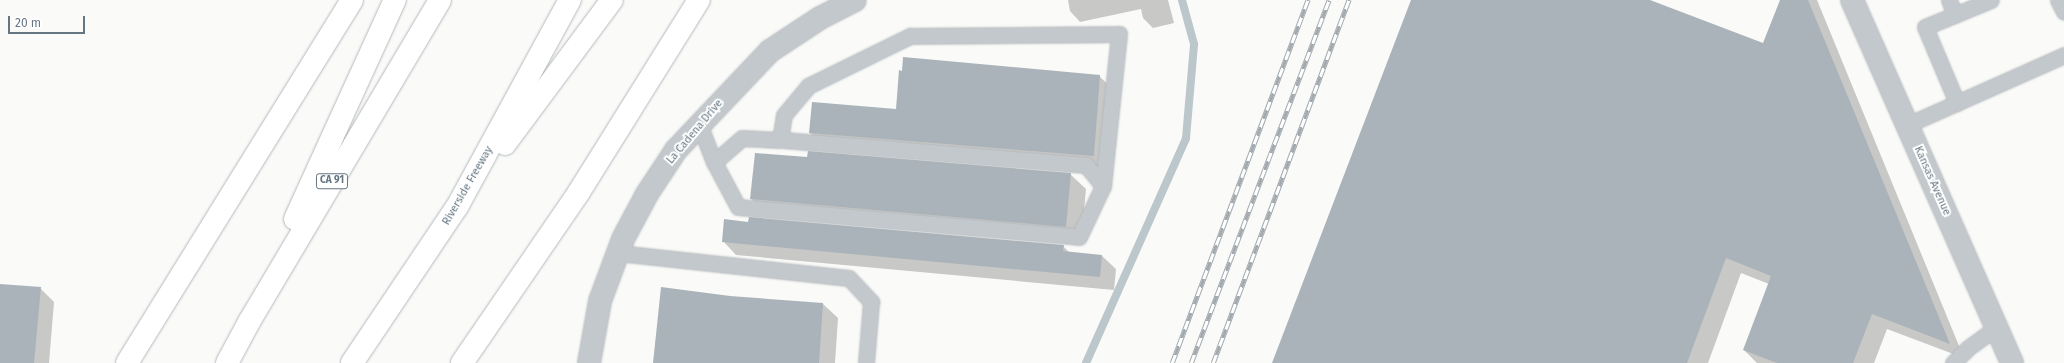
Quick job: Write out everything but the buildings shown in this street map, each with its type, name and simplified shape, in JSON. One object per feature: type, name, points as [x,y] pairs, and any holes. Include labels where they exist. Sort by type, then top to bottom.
[{"type":"highway","points":[[127,363],[352,0]]},
{"type":"highway","points":[[249,322],[395,0]]},
{"type":"highway","name":"CA 91","points":[[227,363],[249,322],[440,0]]},
{"type":"highway","name":"Riverside Freeway","points":[[352,363],[457,207],[570,0]]},
{"type":"highway","points":[[457,207],[612,0]]},
{"type":"highway","points":[[462,363],[579,192],[699,0]]},
{"type":"street","name":"La Cadena Drive","points":[[590,363],[600,301],[618,253],[647,194],[676,150],[770,51],[820,18],[855,0]]},
{"type":"street","name":"Kansas Avenue","points":[[1852,0],[2012,363]]},
{"type":"lane","points":[[1948,0],[1955,15]]},
{"type":"lane","points":[[1957,103],[1925,27],[1991,0]]},
{"type":"lane","points":[[2058,0],[2064,12]]},
{"type":"lane","points":[[700,126],[714,162],[738,207],[1079,237],[1103,186],[1119,34],[910,36],[808,86],[784,115],[780,140]]},
{"type":"lane","points":[[1907,125],[2064,55]]},
{"type":"lane","points":[[714,162],[742,138],[780,140],[1086,165],[1103,186]]},
{"type":"lane","points":[[618,253],[849,278],[871,302],[866,363]]},
{"type":"lane","points":[[1953,363],[1968,348],[1996,328]]},
{"type":"waterway","points":[[1086,363],[1186,138],[1194,44],[1182,0]]},
{"type":"railway","points":[[1172,363],[1308,0]]},
{"type":"railway","points":[[1191,363],[1329,0]]},
{"type":"railway","points":[[1213,363],[1349,0]]}]
